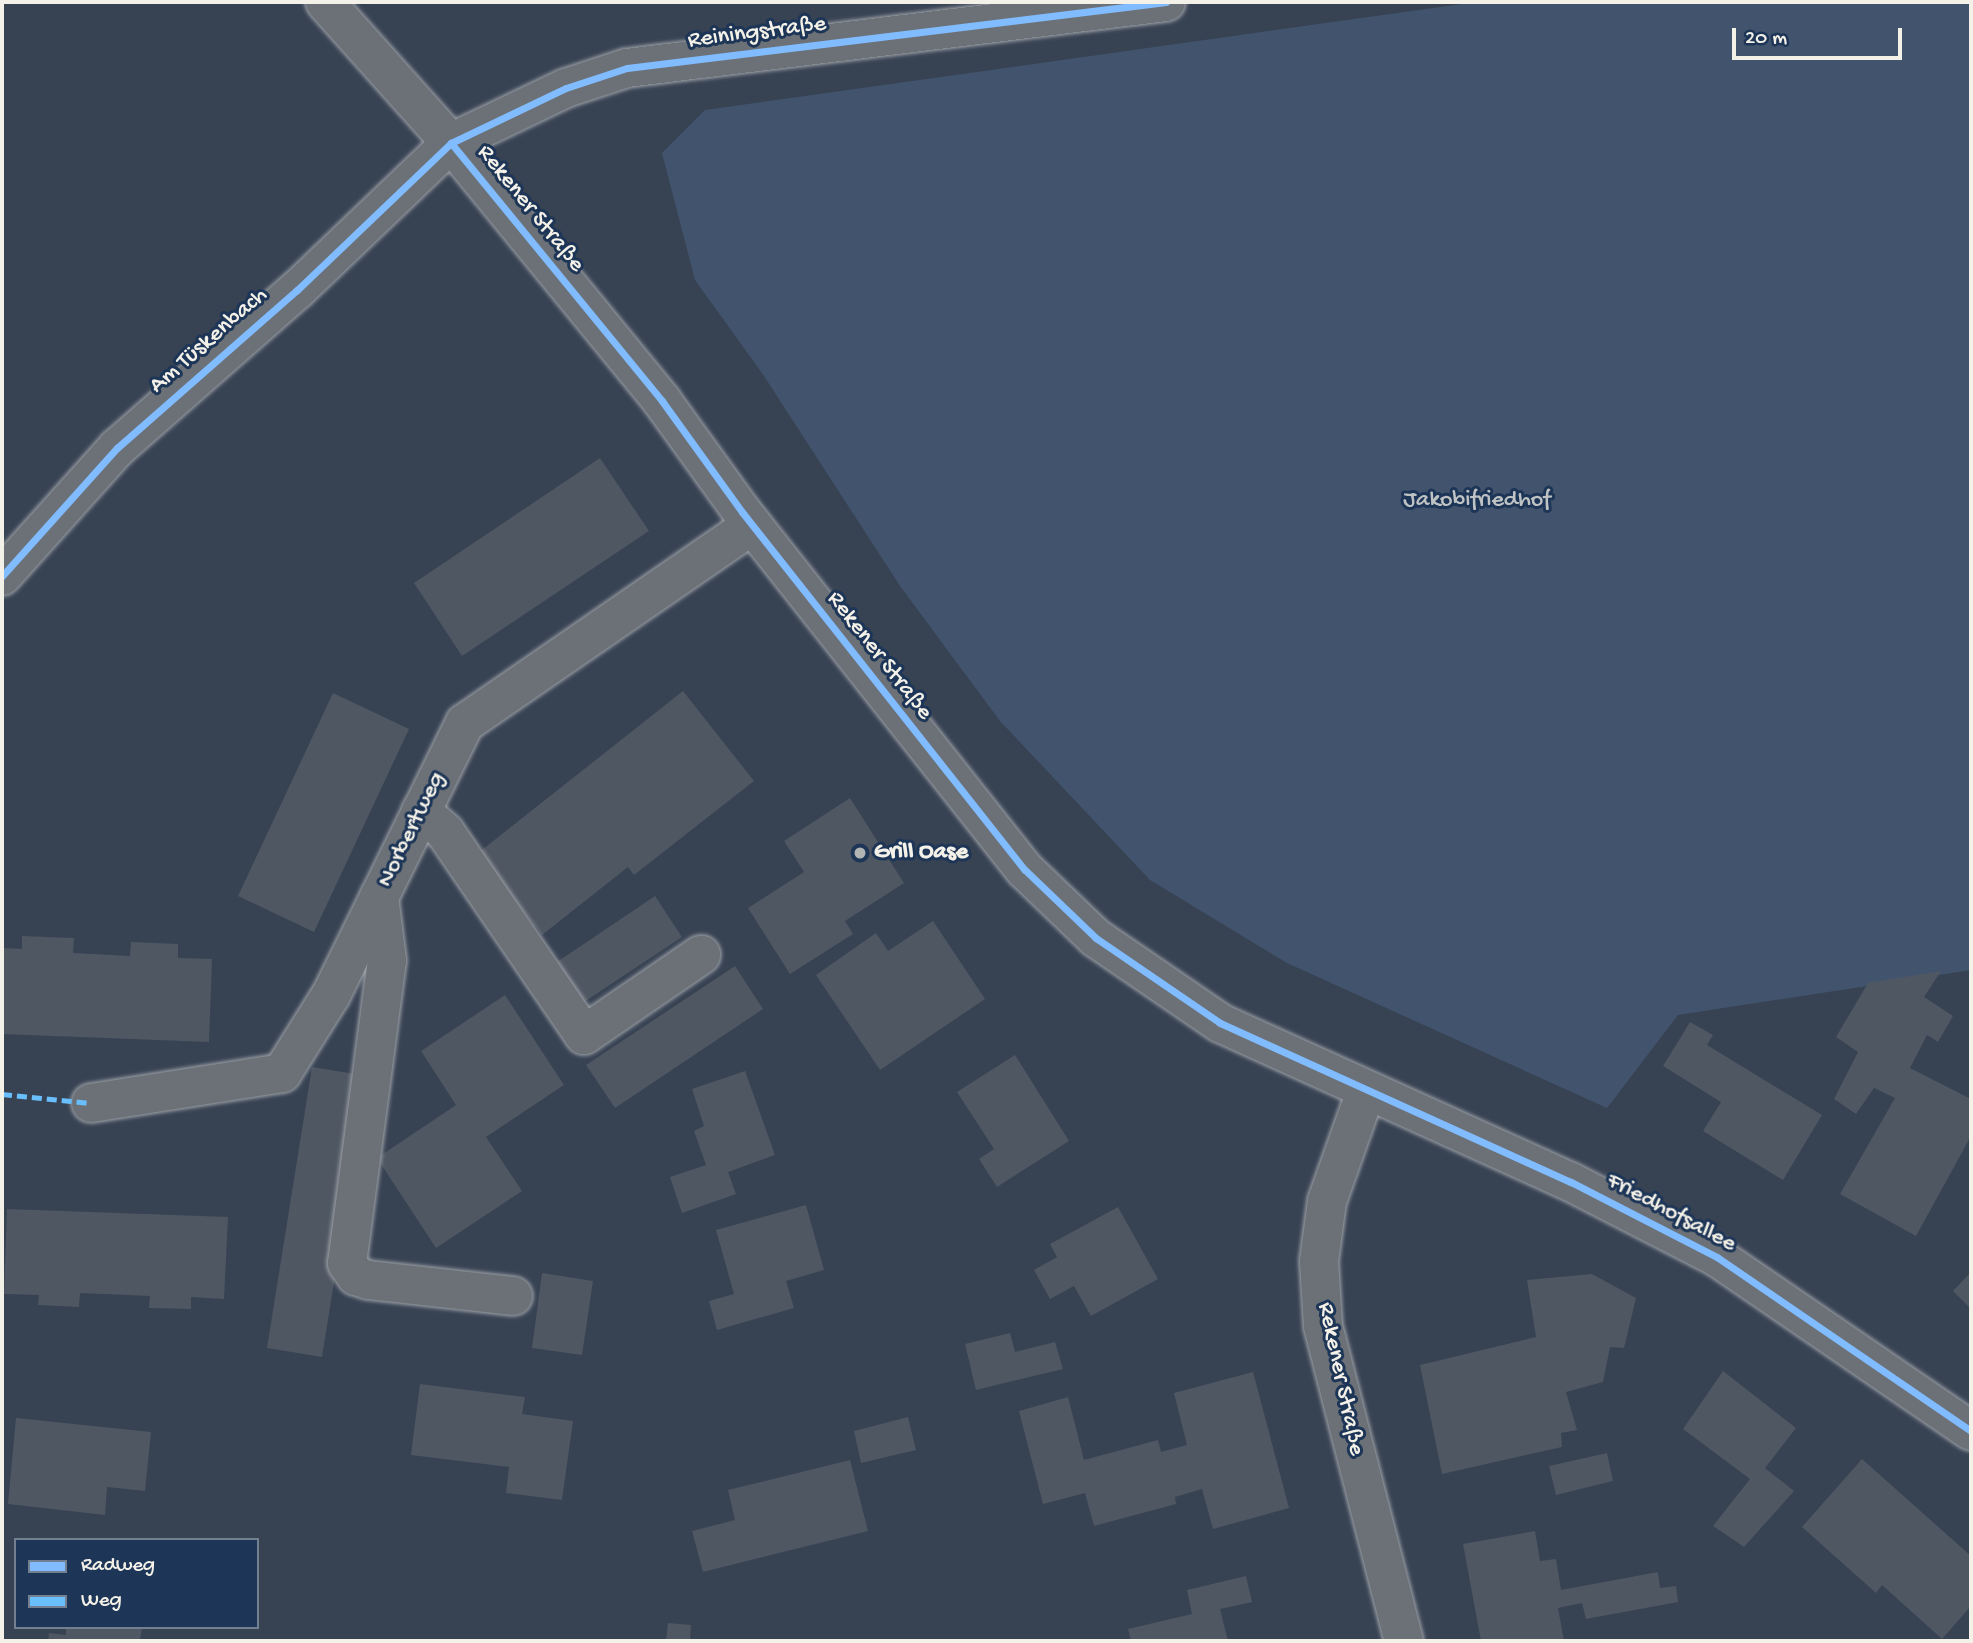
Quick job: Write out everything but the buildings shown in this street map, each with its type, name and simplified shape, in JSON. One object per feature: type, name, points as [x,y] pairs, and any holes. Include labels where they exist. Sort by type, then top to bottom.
[{"type":"street","name":"Rekener Straße","points":[[324,2],[451,143],[662,401],[752,525],[1026,870],[1097,938],[1220,1023],[1366,1091],[1327,1201],[1319,1261],[1323,1326],[1404,1641]]},
{"type":"street","name":"Reiningstraße","points":[[451,143],[566,88],[627,68],[1166,2]]},
{"type":"street","name":"Am Tüskenbach","points":[[2,576],[117,448],[296,290],[451,143]]},
{"type":"street","name":"Norbertweg","points":[[91,1103],[282,1073],[331,995],[465,723],[752,525]]},
{"type":"street","points":[[421,811],[445,832],[584,1035],[701,955]]},
{"type":"street","points":[[379,897],[387,960],[347,1263],[356,1276],[368,1280],[513,1296]]},
{"type":"street","name":"Friedhofsallee","points":[[1366,1091],[1572,1182],[1717,1257],[1971,1431]]},
{"type":"green space","name":"Jakobifriedhof","points":[[1476,2],[1971,2],[1971,970],[1678,1015],[1607,1108],[1287,963],[1150,880],[1000,721],[900,586],[764,376],[695,280],[662,153],[705,110]]},
{"type":"marked path","points":[[2,1094],[91,1103]]},
{"type":"cycle path","points":[[2,576],[117,448],[297,290],[451,143],[566,88],[627,68],[1166,2]]},
{"type":"cycle path","points":[[451,143],[662,401],[742,512],[1025,870],[1096,938],[1220,1023],[1571,1182],[1717,1257],[1971,1431]]},
{"type":"place","name":"Grill Oase","points":[[860,853]]}]
